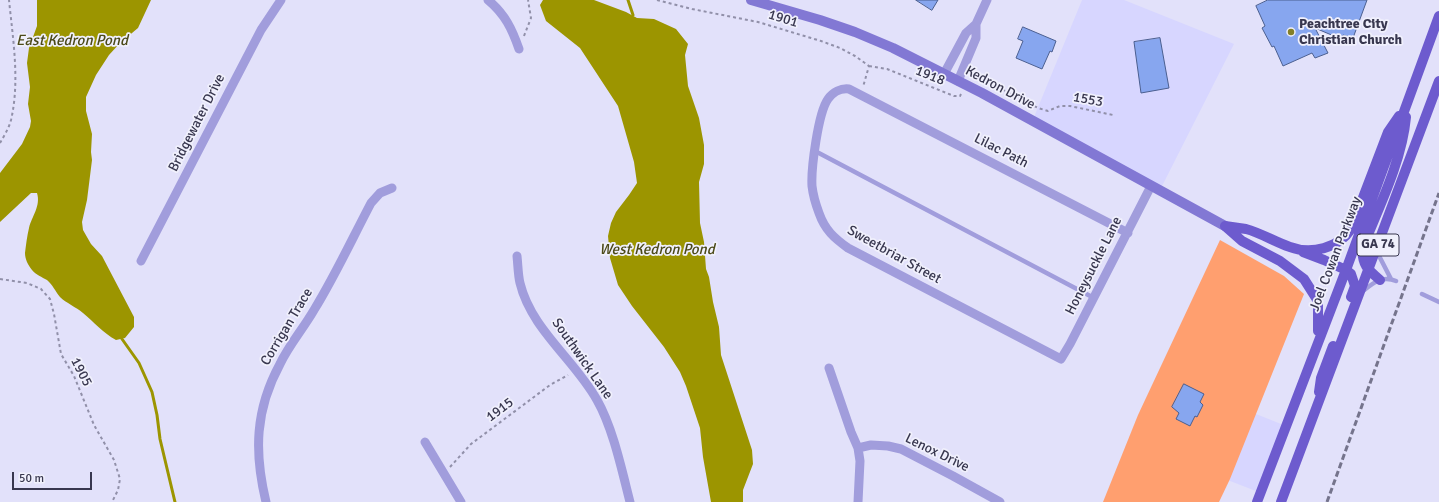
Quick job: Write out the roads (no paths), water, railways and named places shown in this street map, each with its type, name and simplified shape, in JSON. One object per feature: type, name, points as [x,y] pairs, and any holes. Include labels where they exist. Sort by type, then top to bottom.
[{"type":"main road","name":"Joel Cowan Parkway","points":[[1257,502],[1346,270],[1439,16]]},
{"type":"main road","name":"GA 74","points":[[1282,502],[1439,81]]},
{"type":"main road","points":[[1295,249],[1309,250],[1325,248],[1338,243],[1347,235],[1351,229],[1388,132],[1407,105]]},
{"type":"main road","points":[[1380,280],[1368,271],[1363,261],[1362,249],[1391,175],[1404,135],[1407,105]]},
{"type":"main road","points":[[1225,226],[1247,229],[1346,270],[1351,274],[1355,286],[1321,378],[1317,410]]},
{"type":"main road","points":[[1225,226],[1242,241],[1280,262],[1304,279],[1318,301],[1319,320],[1317,343]]},
{"type":"street","name":"Bridgewater Drive","points":[[141,261],[261,30],[281,0]]},
{"type":"street","points":[[488,0],[511,26],[519,49]]},
{"type":"street","name":"Kedron Drive","points":[[751,0],[855,32],[893,48],[962,83],[1225,226]]},
{"type":"street","points":[[944,74],[966,33],[976,24],[987,0]]},
{"type":"street","points":[[962,83],[976,38],[976,24]]},
{"type":"street","name":"Sweetbriar Street","points":[[861,94],[843,88],[828,98],[823,108],[817,134],[812,187],[819,214],[828,232],[840,242],[861,255],[1061,359]]},
{"type":"street","name":"Lilac Path","points":[[861,94],[1128,233]]},
{"type":"street","name":"Honeysuckle Lane","points":[[1061,359],[1128,233],[1151,186]]},
{"type":"street","name":"Corrigan Trace","points":[[266,502],[260,478],[258,446],[259,422],[268,389],[280,363],[328,286],[371,203],[380,193],[392,188]]},
{"type":"street","name":"Southwick Lane","points":[[517,256],[520,284],[529,306],[543,330],[597,400],[606,420],[622,469],[630,502]]},
{"type":"street","points":[[829,368],[858,448],[860,461],[858,502]]},
{"type":"street","points":[[425,442],[461,502]]},
{"type":"street","name":"Lenox Drive","points":[[858,448],[871,445],[888,446],[901,449],[1000,502]]},
{"type":"lane","points":[[815,151],[1094,298]]},
{"type":"lane","points":[[1360,293],[1377,280],[1393,280],[1376,250]]},
{"type":"lane","points":[[1422,294],[1439,302]]},
{"type":"water","name":"East Kedron Pond","points":[[37,0],[151,0],[138,28],[120,43],[109,55],[96,75],[86,97],[86,111],[92,134],[92,160],[87,200],[82,222],[83,230],[91,244],[102,256],[134,317],[134,327],[125,338],[116,340],[107,334],[80,311],[62,299],[47,280],[35,273],[29,266],[25,253],[29,228],[38,202],[37,193],[31,193],[0,222],[0,173],[22,144],[30,127],[31,121],[28,104],[30,87],[27,63],[29,48],[37,26]]},
{"type":"water","name":"West Kedron Pond","points":[[543,0],[594,0],[626,12],[637,18],[654,19],[676,29],[688,44],[685,55],[688,86],[699,118],[704,145],[704,164],[699,182],[700,223],[704,242],[706,269],[719,327],[721,355],[752,450],[753,464],[743,490],[743,502],[711,502],[703,457],[700,428],[680,372],[664,347],[632,306],[618,285],[610,258],[608,236],[611,223],[616,212],[637,183],[634,162],[618,106],[580,48],[546,21],[540,5]]},
{"type":"waterway","points":[[628,0],[633,15]]},
{"type":"waterway","points":[[122,339],[139,363],[152,392],[160,439],[175,502]]},
{"type":"railway","points":[[1327,502],[1439,193]]},
{"type":"place","name":"Peachtree City Christian Church","points":[[1291,32]]}]
